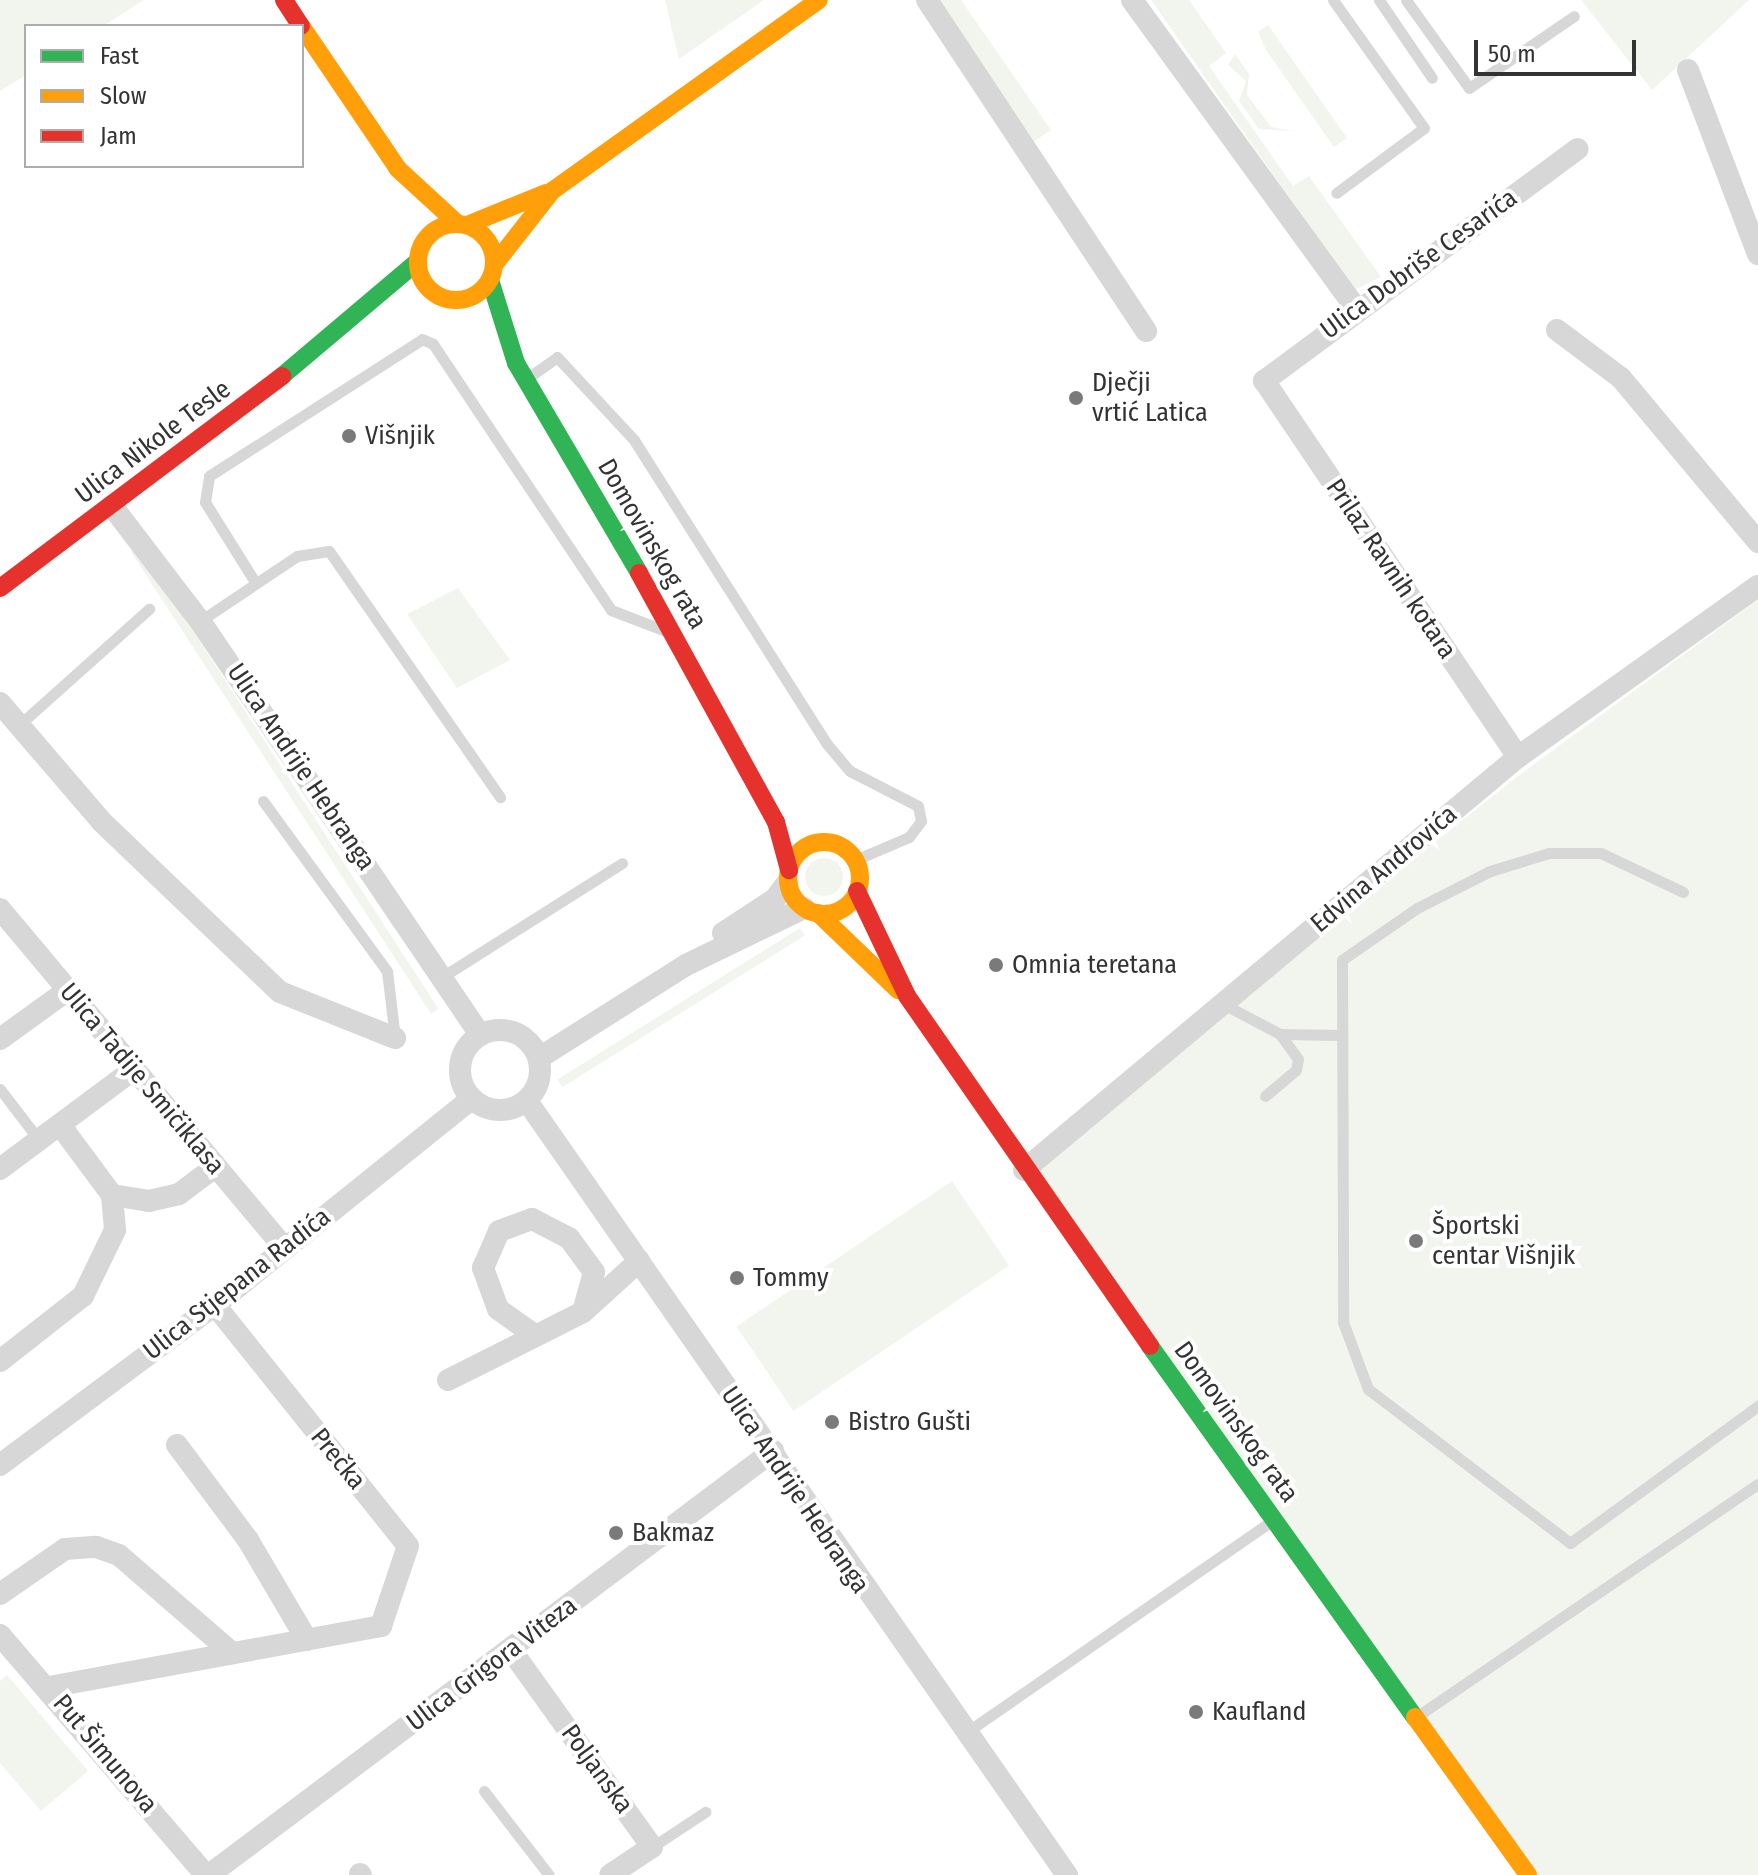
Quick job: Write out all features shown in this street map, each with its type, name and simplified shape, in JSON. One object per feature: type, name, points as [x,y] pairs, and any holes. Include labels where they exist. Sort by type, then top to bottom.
[{"type":"main road","points":[[284,0],[300,24]]},
{"type":"main road","points":[[420,252],[462,224],[552,191],[819,0]]},
{"type":"main road","points":[[304,30],[398,169],[462,224],[488,240],[492,273]]},
{"type":"main road","points":[[398,169],[420,252],[425,284],[452,299]]},
{"type":"main road","points":[[413,303],[452,299],[492,273],[552,191]]},
{"type":"main road","name":"Ulica Nikole Tesle","points":[[4,578],[112,506],[337,335],[420,252]]},
{"type":"main road","name":"Domovinskog rata","points":[[492,273],[521,371]]},
{"type":"main road","name":"Domovinskog rata","points":[[452,299],[478,318],[521,371],[738,752],[787,847],[788,876]]},
{"type":"main road","name":"Ulica Nikole Tesle","points":[[337,335],[389,314]]},
{"type":"main road","name":"Domovinskog rata","points":[[738,752],[823,842]]},
{"type":"main road","points":[[823,842],[855,860],[857,891],[838,911],[811,911],[788,876],[801,850],[823,842]]},
{"type":"main road","name":"Domovinskog rata","points":[[857,891],[907,996],[1024,1170],[1528,1875]]},
{"type":"main road","name":"Domovinskog rata","points":[[811,911],[840,928],[875,975],[907,996]]},
{"type":"street","points":[[927,0],[1146,331]]},
{"type":"street","points":[[1132,0],[1356,308]]},
{"type":"street","points":[[1688,70],[1758,254]]},
{"type":"street","name":"Ulica Dobriše Cesarića","points":[[1264,381],[1356,308],[1577,149]]},
{"type":"street","points":[[1557,330],[1621,378],[1758,542]]},
{"type":"street","name":"Prilaz Ravnih kotara","points":[[1264,381],[1518,757]]},
{"type":"street","name":"Ulica Andrije Hebranga","points":[[112,506],[200,621],[480,1035]]},
{"type":"street","name":"Edvina Androvića","points":[[1024,1170],[1518,757],[1758,586]]},
{"type":"street","points":[[0,703],[102,822],[280,992],[395,1038]]},
{"type":"street","points":[[539,1058],[686,965],[788,876]]},
{"type":"street","name":"Ulica Tadije Smičiklasa","points":[[0,909],[284,1248]]},
{"type":"street","points":[[686,965],[811,911]]},
{"type":"street","points":[[0,1039],[68,990]]},
{"type":"street","points":[[515,1032],[539,1058],[539,1081],[527,1101],[493,1110],[471,1099],[460,1065],[480,1035],[515,1032]]},
{"type":"street","points":[[0,1169],[134,1069]]},
{"type":"street","name":"Ulica Stjepana Radića","points":[[0,1465],[215,1305],[471,1099]]},
{"type":"street","name":"Ulica Andrije Hebranga","points":[[527,1101],[773,1451],[963,1734],[1067,1875]]},
{"type":"street","points":[[0,1361],[83,1296],[115,1230],[112,1195],[60,1125]]},
{"type":"street","points":[[112,1195],[149,1201],[179,1194],[215,1167]]},
{"type":"street","points":[[533,1334],[498,1309],[483,1268],[499,1231],[532,1219],[569,1238],[594,1272],[583,1312]]},
{"type":"street","points":[[448,1380],[533,1334],[583,1312],[639,1261]]},
{"type":"street","name":"Prečka","points":[[215,1305],[408,1546],[381,1626],[307,1640]]},
{"type":"street","points":[[49,1687],[307,1640],[248,1540],[177,1445]]},
{"type":"street","name":"Ulica Grigora Viteza","points":[[208,1875],[773,1451]]},
{"type":"street","points":[[0,1594],[65,1549],[96,1547],[119,1555],[232,1653]]},
{"type":"street","name":"Put Šimunova","points":[[0,1635],[49,1687],[208,1875]]},
{"type":"street","name":"Poljanska","points":[[511,1650],[652,1847]]},
{"type":"street","points":[[610,1875],[652,1847]]},
{"type":"lane","points":[[1333,0],[1424,128],[1336,193]]},
{"type":"lane","points":[[1379,0],[1432,78]]},
{"type":"lane","points":[[1406,0],[1469,88],[1574,16]]},
{"type":"lane","points":[[255,582],[205,502],[209,476],[422,339],[433,344],[611,610],[634,624],[672,632]]},
{"type":"lane","points":[[521,371],[557,357],[634,440],[827,744],[850,771],[918,806],[921,821],[909,837],[855,860]]},
{"type":"lane","points":[[200,621],[297,556],[329,551],[500,797]]},
{"type":"lane","points":[[18,726],[149,609]]},
{"type":"lane","points":[[263,801],[387,971],[395,1038]]},
{"type":"lane","points":[[1683,892],[1601,853],[1549,853],[1490,871],[1417,908],[1342,960],[1343,1322],[1368,1389],[1416,1432],[1570,1543],[1758,1406]]},
{"type":"lane","points":[[442,977],[622,863]]},
{"type":"lane","points":[[1225,1005],[1280,1034],[1298,1059],[1296,1070],[1265,1096]]},
{"type":"lane","points":[[1280,1034],[1341,1035]]},
{"type":"lane","points":[[0,1089],[39,1140]]},
{"type":"lane","points":[[1415,1718],[1757,1485]]},
{"type":"lane","points":[[963,1734],[1274,1520]]},
{"type":"lane","points":[[484,1791],[549,1875]]},
{"type":"lane","points":[[652,1847],[705,1812]]},
{"type":"shaded area","points":[[0,0],[144,0],[106,24],[24,24],[24,76],[0,91]]},
{"type":"shaded area","points":[[665,0],[764,0],[679,59]]},
{"type":"shaded area","points":[[937,0],[961,0],[1051,130],[1030,144]]},
{"type":"shaded area","points":[[1151,0],[1189,0],[1226,53],[1209,66],[1293,186],[1309,176],[1381,277],[1354,290]]},
{"type":"shaded area","points":[[1581,0],[1749,0],[1652,90]]},
{"type":"shaded area","points":[[1268,25],[1347,138],[1334,147],[1266,50],[1258,32]]},
{"type":"shaded area","points":[[1235,54],[1249,74],[1247,95],[1271,127],[1293,131],[1259,129],[1239,101],[1246,81],[1228,65]]},
{"type":"shaded area","points":[[138,546],[439,1009],[431,1014],[130,551]]},
{"type":"shaded area","points":[[458,588],[510,660],[457,688],[407,614]]},
{"type":"shaded area","name":"Športski centar Višnjik","points":[[1758,600],[1758,1875],[1528,1875],[1024,1170],[1518,776]]},
{"type":"shaded area","points":[[824,858],[837,864],[843,877],[837,890],[824,896],[811,890],[805,877],[811,864]]},
{"type":"shaded area","points":[[800,928],[805,936],[562,1087],[557,1080]]},
{"type":"shaded area","points":[[952,1181],[1009,1266],[793,1411],[736,1326]]},
{"type":"shaded area","points":[[7,1675],[88,1771],[41,1811],[0,1763],[0,1681]]},
{"type":"traffic: fast","points":[[282,376],[418,261]]},
{"type":"traffic: fast","points":[[490,280],[516,363],[639,573]]},
{"type":"traffic: fast","points":[[1150,1346],[1415,1717]]},
{"type":"traffic: slow","points":[[494,265],[552,191],[819,0]]},
{"type":"traffic: slow","points":[[304,30],[398,169],[457,223]]},
{"type":"traffic: slow","points":[[467,225],[546,193]]},
{"type":"traffic: slow","points":[[456,224],[471,227],[483,235],[491,247],[494,262],[491,277],[483,289],[471,297],[456,300],[441,297],[429,289],[421,277],[418,262],[421,247],[429,235],[441,227],[456,224]]},
{"type":"traffic: slow","points":[[824,842],[844,848],[854,858],[860,878],[854,898],[844,908],[824,914],[804,908],[794,898],[788,878],[794,858],[804,848],[824,842]]},
{"type":"traffic: slow","points":[[818,913],[898,990]]},
{"type":"traffic: slow","points":[[1415,1717],[1528,1875]]},
{"type":"traffic: jam","points":[[284,0],[300,24]]},
{"type":"traffic: jam","points":[[0,588],[282,376]]},
{"type":"traffic: jam","points":[[639,573],[776,822],[789,870]]},
{"type":"traffic: jam","points":[[857,891],[907,996],[1150,1346]]},
{"type":"place","name":"Dječji vrtić Latica","points":[[1076,398]]},
{"type":"place","name":"Višnjik","points":[[349,436]]},
{"type":"place","name":"Omnia teretana","points":[[996,965]]},
{"type":"place","name":"Športski centar Višnjik","points":[[1416,1241]]},
{"type":"place","name":"Tommy","points":[[737,1278]]},
{"type":"place","name":"Bistro Gušti","points":[[832,1422]]},
{"type":"place","name":"Bakmaz","points":[[616,1533]]},
{"type":"place","name":"Kaufland","points":[[1196,1712]]}]
